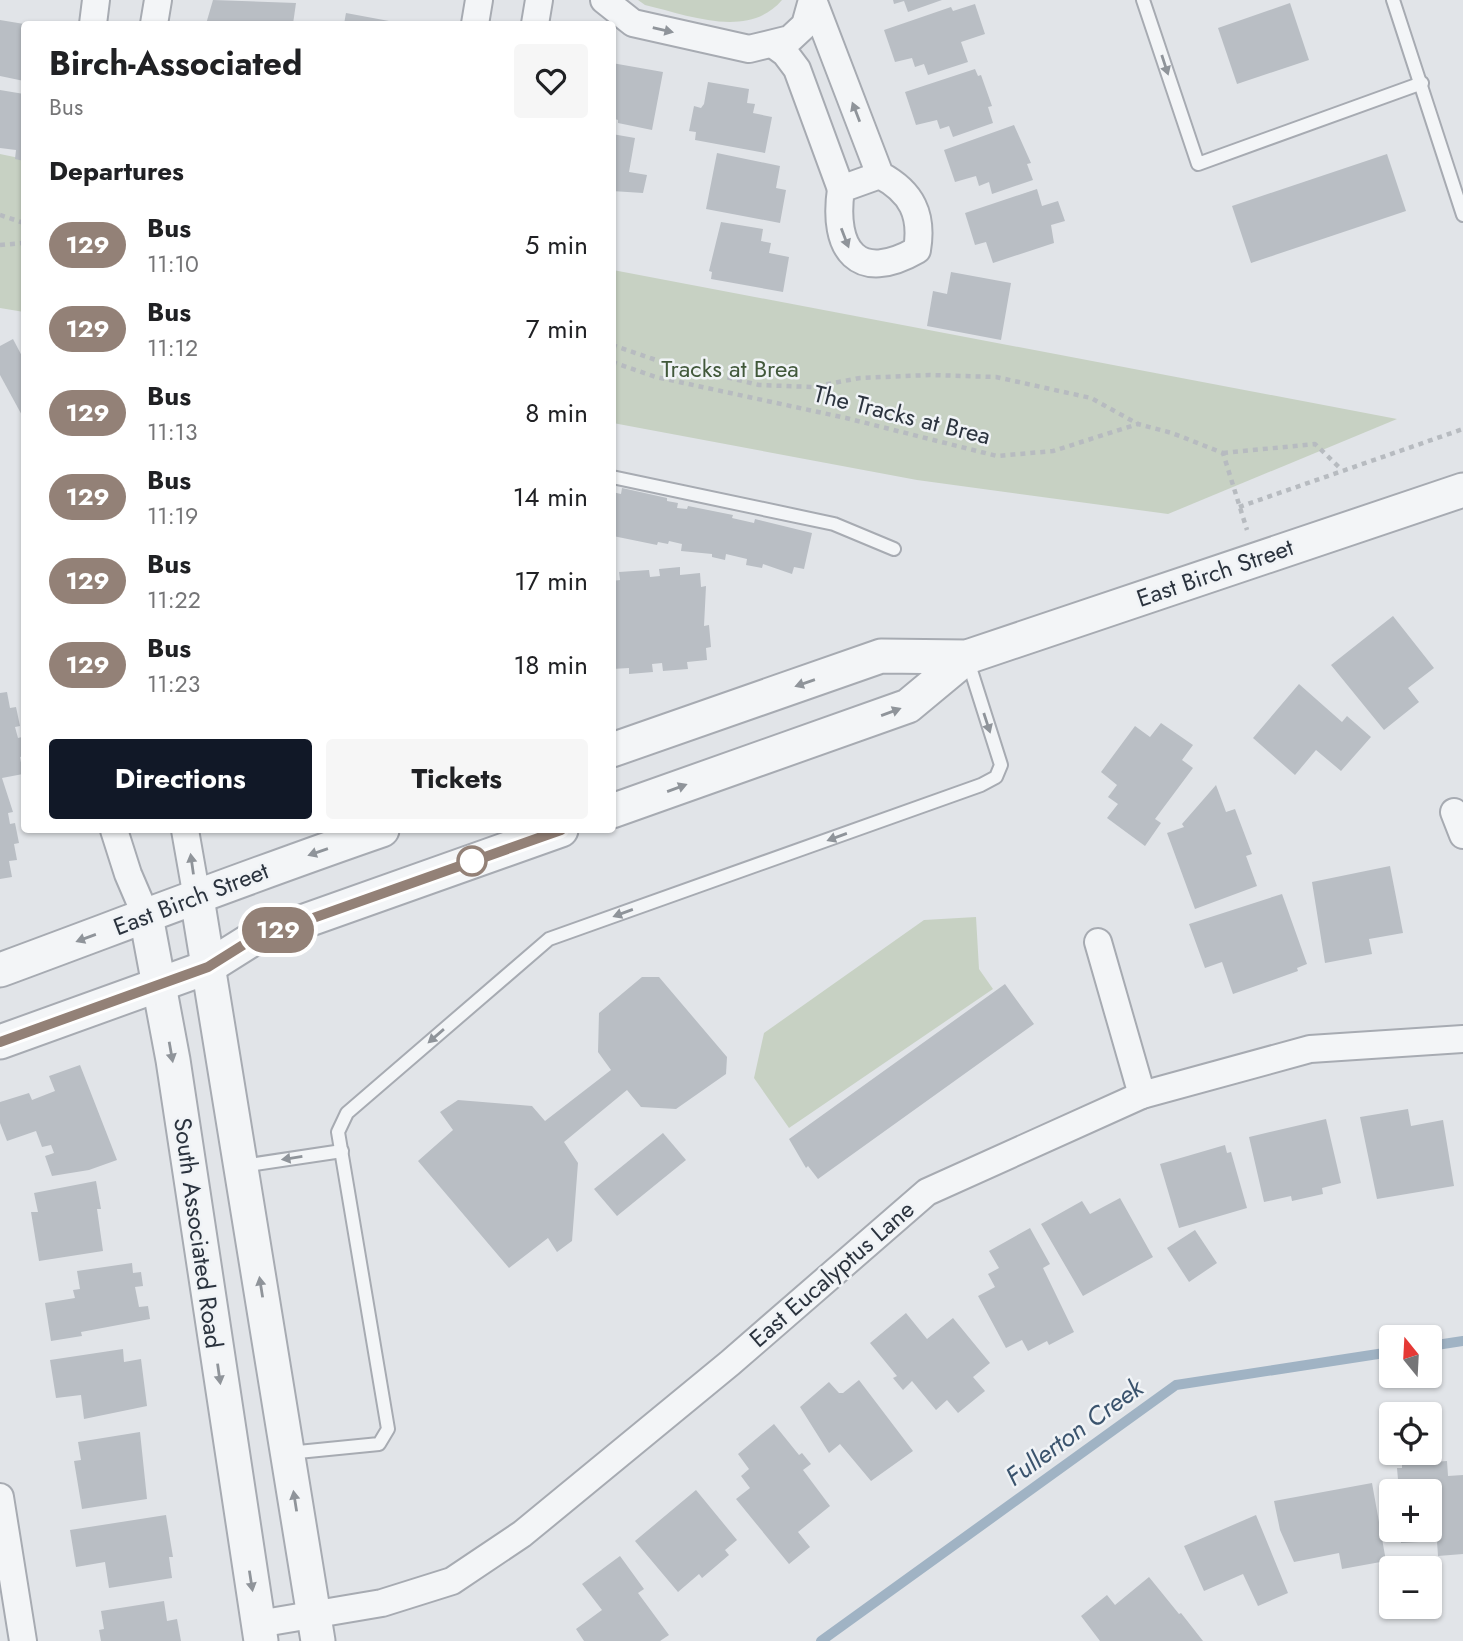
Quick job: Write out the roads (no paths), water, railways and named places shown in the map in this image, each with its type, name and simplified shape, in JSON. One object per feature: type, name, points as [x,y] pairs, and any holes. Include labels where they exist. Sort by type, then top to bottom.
[{"type":"street","points":[[93,21],[96,0]]},
{"type":"street","points":[[154,21],[158,0]]},
{"type":"street","points":[[476,21],[479,0]]},
{"type":"street","points":[[535,21],[539,0]]},
{"type":"street","points":[[604,0],[633,23],[749,50],[790,39],[810,8]]},
{"type":"street","points":[[774,45],[785,53],[797,69],[841,189],[838,210],[843,237],[852,254],[866,264],[883,265],[917,250],[921,226],[910,201],[898,184],[880,175],[810,8]]},
{"type":"street","points":[[841,189],[880,175]]},
{"type":"street","name":"East Birch Street","points":[[616,749],[881,656],[967,657],[1463,490]]},
{"type":"street","name":"East Birch Street","points":[[616,810],[908,706],[967,657]]},
{"type":"street","name":"South Associated Road","points":[[115,833],[128,874],[146,916],[159,985],[259,1633]]},
{"type":"street","name":"South Associated Road","points":[[186,833],[316,1628]]},
{"type":"street","name":"East Birch Street","points":[[0,970],[197,898],[239,879],[373,833]]},
{"type":"street","points":[[0,1042],[208,967],[251,940],[553,833]]},
{"type":"street","points":[[1098,942],[1142,1095]]},
{"type":"street","name":"East Eucalyptus Lane","points":[[259,1633],[316,1628],[452,1581],[532,1526],[730,1363],[927,1192],[1142,1095],[1310,1049],[1463,1038]]},
{"type":"street","points":[[0,1497],[23,1641]]},
{"type":"lane","points":[[1143,0],[1198,164],[1422,83]]},
{"type":"lane","points":[[1393,0],[1463,215]]},
{"type":"lane","points":[[616,478],[834,524],[894,549]]},
{"type":"lane","points":[[288,1453],[379,1444],[388,1429],[338,1132],[346,1113],[549,939],[981,785],[996,777],[1001,765],[967,657]]},
{"type":"lane","points":[[241,1166],[342,1150]]},
{"type":"waterway","name":"Fullerton Creek","points":[[1442,1344],[1463,1341]]},
{"type":"waterway","name":"Fullerton Creek","points":[[821,1641],[1176,1385],[1379,1354]]},
{"type":"park label","name":"Tracks at Brea","points":[[730,369]]}]
